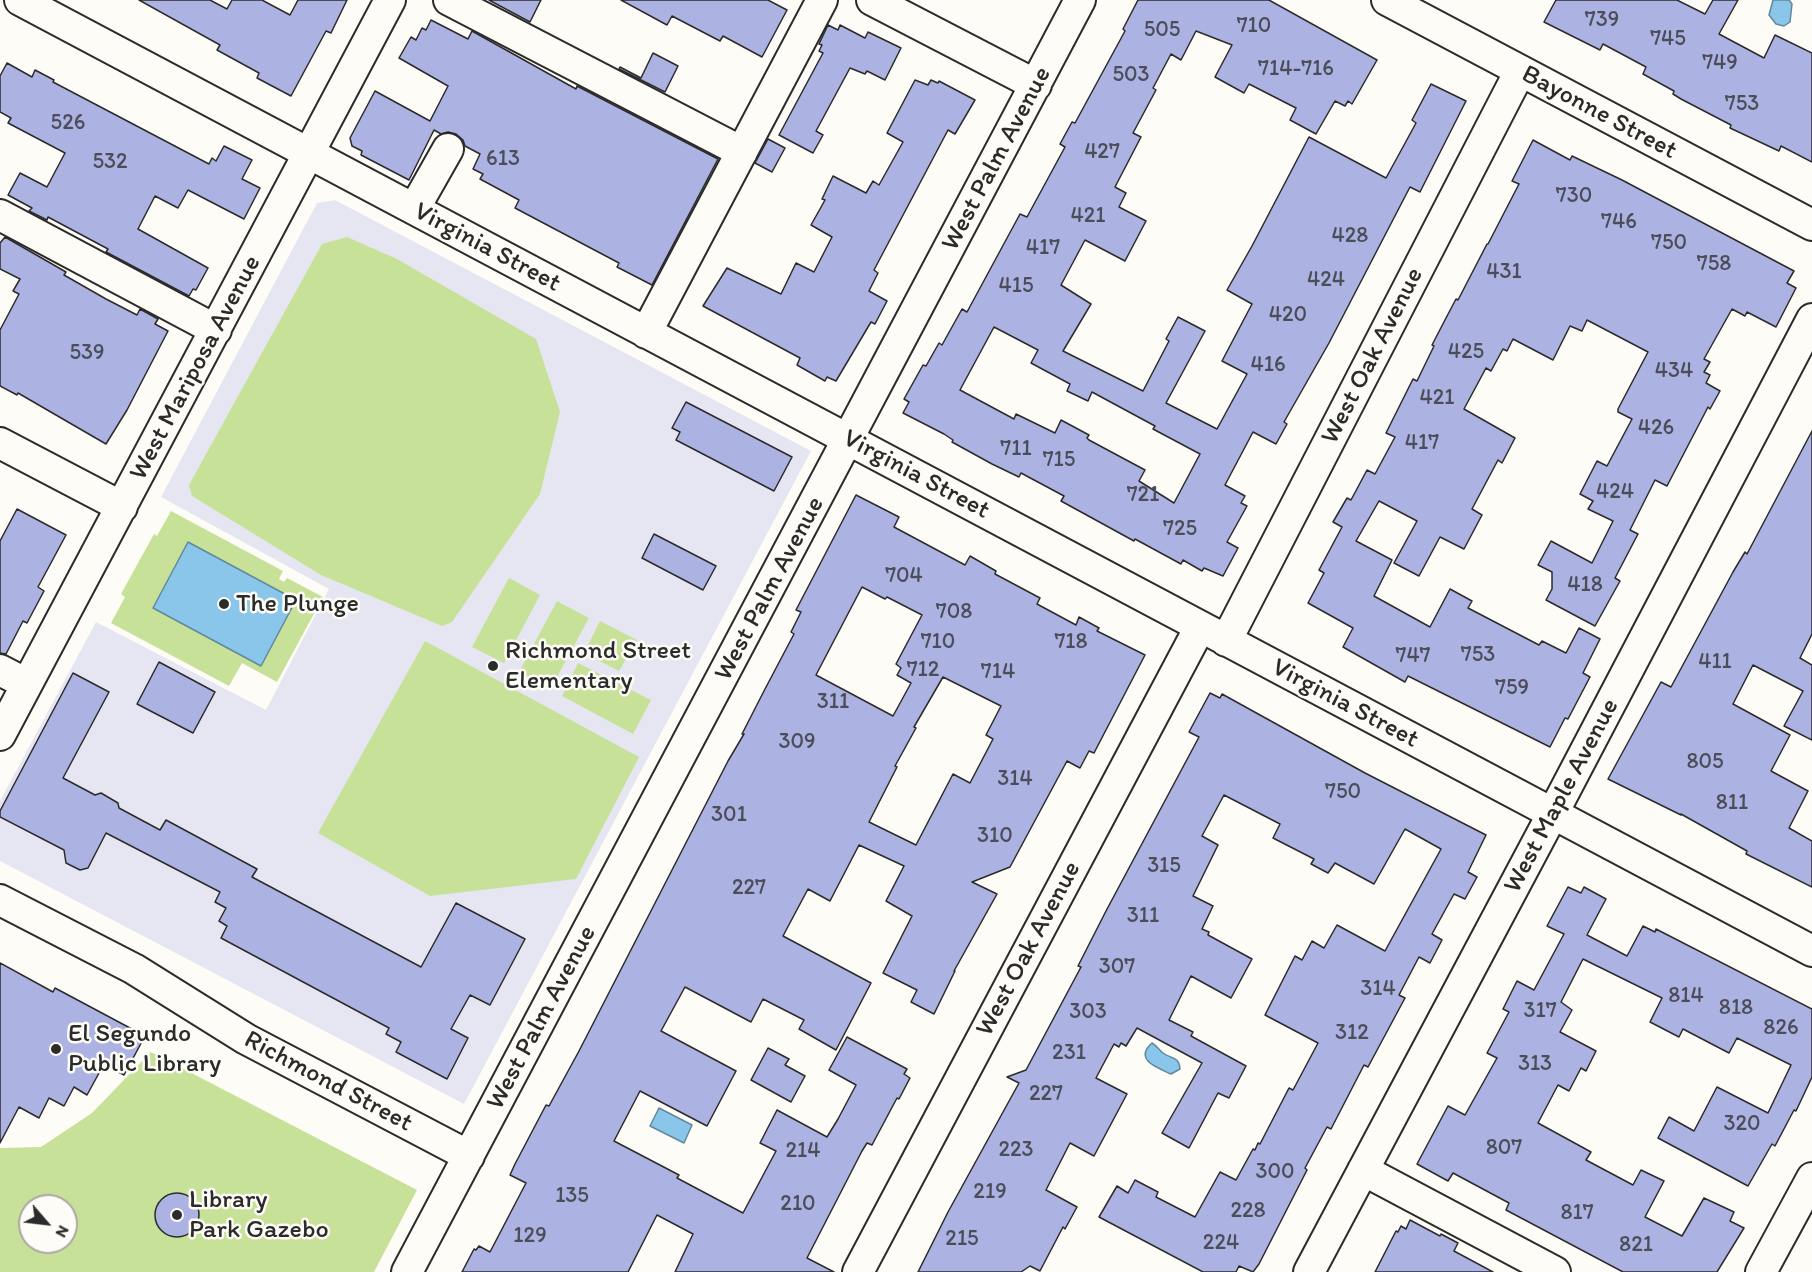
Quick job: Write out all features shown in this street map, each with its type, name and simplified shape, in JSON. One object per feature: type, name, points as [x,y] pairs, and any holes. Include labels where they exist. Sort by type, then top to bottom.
[{"type":"street","name":"Virginia Street","points":[[20,0],[1812,951]]},
{"type":"street","name":"West Mariposa Avenue","points":[[0,735],[390,0]]},
{"type":"street","points":[[449,0],[742,152]]},
{"type":"street","points":[[646,333],[822,0]]},
{"type":"street","points":[[872,0],[1036,85]]},
{"type":"street","name":"West Palm Avenue","points":[[407,1272],[1080,0]]},
{"type":"street","name":"Bayonne Street","points":[[1387,0],[1812,225]]},
{"type":"street","name":"West Oak Avenue","points":[[1226,641],[1520,70]]},
{"type":"street","points":[[414,209],[448,149]]},
{"type":"street","points":[[0,215],[216,330]]},
{"type":"street","name":"West Maple Avenue","points":[[1309,1272],[1812,319]]},
{"type":"street","points":[[0,443],[122,507]]},
{"type":"street","name":"West Oak Avenue","points":[[858,1272],[1200,627]]},
{"type":"street","points":[[0,670],[27,684]]},
{"type":"street","name":"Richmond Street","points":[[0,900],[134,969],[246,1039],[469,1156]]},
{"type":"street","points":[[1363,1170],[1555,1272]]},
{"type":"street","points":[[1761,1272],[1812,1178]]},
{"type":"shaded area","name":"Richmond Street Elementary","points":[[335,200],[811,451],[464,1104],[0,861],[0,801],[96,622],[266,710],[329,589],[161,497],[317,203]]},
{"type":"green space","points":[[347,237],[397,259],[536,339],[560,412],[540,494],[452,622],[442,626],[321,575],[192,496],[189,485],[322,244]]},
{"type":"green space","points":[[171,511],[283,571],[279,579],[284,582],[287,578],[323,597],[277,682],[242,663],[229,686],[111,623],[125,597],[121,594],[154,534],[157,536]]},
{"type":"green space","points":[[509,578],[540,595],[504,663],[472,647]]},
{"type":"green space","points":[[557,601],[589,618],[551,688],[519,672]]},
{"type":"green space","points":[[600,621],[637,640],[619,671],[584,653]]},
{"type":"green space","points":[[425,641],[639,757],[576,879],[430,896],[318,833]]},
{"type":"green space","points":[[578,663],[651,700],[633,734],[562,696]]},
{"type":"green space","points":[[151,1052],[417,1190],[374,1272],[0,1272],[0,1148],[41,1147],[92,1113]]},
{"type":"water","points":[[1773,0],[1789,0],[1792,4],[1790,22],[1784,26],[1776,24],[1769,15]]},
{"type":"water","name":"The Plunge","points":[[188,542],[296,600],[261,666],[153,608]]},
{"type":"water","points":[[1152,1043],[1163,1053],[1176,1060],[1180,1069],[1171,1074],[1150,1063],[1145,1054]]},
{"type":"water","points":[[659,1108],[692,1125],[684,1143],[650,1126]]},
{"type":"building","points":[[139,0],[210,0],[227,9],[232,0],[262,0],[290,15],[298,0],[347,0],[331,33],[326,31],[291,96],[257,78],[259,73],[217,50],[220,45]]},
{"type":"building","points":[[489,0],[541,0],[530,22]]},
{"type":"building","points":[[621,0],[768,0],[787,10],[762,57],[723,36],[720,41],[672,16],[667,25]]},
{"type":"building","points":[[1138,0],[1269,0],[1377,60],[1352,104],[1348,101],[1345,106],[1335,101],[1316,134],[1290,120],[1296,108],[1249,84],[1244,93],[1215,77],[1232,45],[1196,31],[1181,60],[1171,54],[1153,88],[1156,90],[1133,133],[1141,137],[1115,187],[1126,193],[1119,207],[1146,221],[1125,261],[1085,240],[1061,285],[1091,304],[1063,351],[1143,391],[1169,341],[1166,339],[1178,317],[1205,331],[1166,403],[1217,429],[1247,374],[1222,361],[1252,304],[1227,290],[1309,137],[1386,178],[1416,123],[1412,120],[1431,84],[1466,101],[1420,192],[1410,187],[1329,343],[1284,422],[1287,424],[1276,444],[1253,432],[1225,485],[1245,496],[1241,503],[1247,506],[1227,542],[1238,548],[1223,576],[1204,568],[1202,571],[1183,560],[1181,564],[1135,539],[1134,541],[1061,501],[1064,496],[1021,473],[1019,477],[992,464],[952,442],[953,440],[944,434],[903,413],[909,402],[904,399],[923,365],[926,366],[939,343],[942,345],[962,309],[967,312],[1020,214],[1027,217],[1065,147],[1060,144],[1072,122],[1075,123],[1125,31],[1123,29]],"holes":[[[994,327],[1038,350],[1031,363],[1070,384],[1067,391],[1088,401],[1092,392],[1155,426],[1153,429],[1200,454],[1174,503],[1139,481],[1145,470],[1089,440],[1087,438],[1089,435],[1061,420],[1055,433],[1016,414],[1014,419],[960,390]]]},
{"type":"building","points":[[1556,0],[1677,0],[1705,14],[1713,0],[1738,0],[1719,34],[1764,58],[1775,35],[1812,53],[1812,162],[1781,146],[1779,151],[1730,128],[1731,125],[1681,99],[1673,94],[1674,91],[1643,74],[1646,67],[1603,44],[1600,50],[1544,22]]},
{"type":"building","points":[[431,20],[468,39],[472,31],[576,89],[577,86],[718,159],[652,285],[617,267],[619,263],[515,208],[519,200],[480,179],[483,174],[473,169],[480,154],[465,146],[463,140],[456,134],[448,132],[441,134],[434,130],[409,180],[361,155],[362,151],[352,146],[350,138],[375,91],[430,121],[448,86],[399,58],[411,37],[416,40],[422,28],[426,30]]},
{"type":"building","points":[[828,25],[838,30],[840,25],[865,38],[868,32],[901,48],[885,80],[867,71],[865,74],[850,68],[816,131],[823,135],[813,153],[779,135],[823,53],[819,51],[822,45],[819,44]]},
{"type":"building","points":[[653,53],[678,66],[665,92],[619,69],[620,67],[641,78]]},
{"type":"building","points":[[7,63],[32,77],[35,70],[54,80],[53,82],[209,164],[212,158],[216,161],[224,146],[252,160],[242,179],[260,188],[244,219],[188,190],[178,208],[155,196],[138,229],[208,268],[196,290],[193,289],[189,296],[106,252],[108,249],[48,217],[47,220],[29,211],[32,208],[8,195],[20,173],[47,187],[65,153],[8,123],[11,118],[0,112],[0,76]]},
{"type":"building","points":[[915,80],[928,85],[931,80],[938,83],[939,81],[975,100],[955,134],[948,130],[874,270],[878,273],[869,291],[887,301],[875,324],[871,322],[836,381],[827,377],[825,381],[797,365],[800,358],[703,306],[727,268],[781,294],[796,263],[814,272],[832,237],[811,225],[825,200],[822,199],[833,176],[866,193],[873,181],[879,185],[903,142],[887,133]]},
{"type":"building","points":[[768,139],[785,148],[772,172],[755,163]]},
{"type":"building","points":[[1533,140],[1570,160],[1572,156],[1622,180],[1794,271],[1787,283],[1796,288],[1776,327],[1747,312],[1745,316],[1732,309],[1704,359],[1710,362],[1704,372],[1710,375],[1706,383],[1720,391],[1710,409],[1708,407],[1667,486],[1655,480],[1630,530],[1638,534],[1615,578],[1620,581],[1595,626],[1546,600],[1552,589],[1552,572],[1538,565],[1551,541],[1592,563],[1613,521],[1588,509],[1593,501],[1580,494],[1597,461],[1607,466],[1632,419],[1618,412],[1618,409],[1648,352],[1587,320],[1582,331],[1570,326],[1553,360],[1513,339],[1507,351],[1503,349],[1491,371],[1486,368],[1464,409],[1515,438],[1502,463],[1498,460],[1472,509],[1482,515],[1464,549],[1440,537],[1419,576],[1394,563],[1417,521],[1379,501],[1356,541],[1392,560],[1374,596],[1430,627],[1450,589],[1472,601],[1468,608],[1539,645],[1542,641],[1566,653],[1579,628],[1600,639],[1583,673],[1590,677],[1550,747],[1408,676],[1405,682],[1343,647],[1353,628],[1308,603],[1324,573],[1319,570],[1342,527],[1333,522],[1347,498],[1351,500],[1367,470],[1375,474],[1395,437],[1386,433],[1413,379],[1417,381],[1434,346],[1432,345],[1519,184],[1512,181]]},
{"type":"building","points":[[5,237],[66,272],[64,275],[106,299],[137,315],[140,309],[158,319],[155,324],[168,331],[127,410],[106,444],[18,393],[17,395],[0,386],[0,330],[19,294],[13,291],[20,279],[0,269],[0,243]]},
{"type":"building","points":[[686,402],[792,457],[774,491],[676,440],[680,432],[672,428]]},
{"type":"building","points":[[1812,431],[1812,634],[1800,658],[1812,665],[1812,740],[1784,726],[1803,691],[1753,665],[1733,704],[1790,735],[1771,771],[1808,791],[1789,828],[1812,841],[1812,887],[1746,854],[1747,851],[1681,814],[1608,779],[1661,682],[1671,687],[1733,572],[1745,552],[1747,554]]},
{"type":"building","points":[[856,495],[899,517],[894,527],[965,565],[970,556],[996,571],[995,574],[1040,598],[1037,604],[1076,625],[1079,617],[1099,628],[1097,631],[1145,655],[1094,753],[1089,751],[1080,768],[1067,761],[1010,867],[972,882],[997,894],[954,971],[934,1014],[911,1002],[917,990],[883,973],[912,916],[886,901],[904,866],[859,845],[830,901],[808,889],[783,936],[871,983],[836,1050],[799,1029],[804,1020],[763,999],[751,1022],[685,987],[661,1031],[736,1071],[707,1126],[640,1091],[614,1141],[679,1175],[677,1178],[743,1213],[776,1151],[760,1143],[777,1110],[827,1137],[838,1119],[856,1085],[829,1070],[847,1037],[907,1069],[904,1074],[910,1078],[899,1099],[897,1098],[872,1145],[867,1143],[862,1151],[807,1258],[834,1272],[675,1272],[693,1234],[657,1215],[628,1272],[462,1272],[474,1249],[476,1250],[479,1246],[490,1252],[526,1183],[510,1175],[515,1164],[546,1105],[549,1106],[579,1051],[744,734],[742,734],[794,634],[791,632],[801,612],[796,610]],"holes":[[[862,587],[922,615],[896,664],[901,668],[897,675],[911,683],[893,716],[816,675]],[[943,677],[1001,706],[986,735],[993,739],[970,783],[953,774],[916,845],[869,822],[916,728],[914,727]]]},
{"type":"building","points":[[17,509],[66,535],[38,587],[44,591],[27,623],[23,621],[6,654],[0,653],[0,541]]},
{"type":"building","points":[[654,534],[716,566],[703,590],[642,558]]},
{"type":"building","points":[[159,662],[215,692],[193,733],[137,704]]},
{"type":"building","points":[[73,673],[109,692],[63,778],[95,795],[101,793],[118,803],[119,808],[160,830],[166,820],[257,869],[252,877],[421,967],[456,903],[525,939],[490,1005],[470,995],[451,1029],[468,1038],[447,1079],[396,1052],[401,1042],[386,1034],[389,1028],[221,938],[227,926],[219,921],[226,908],[215,902],[220,892],[106,833],[88,868],[80,870],[66,863],[64,850],[0,817],[0,811]]},
{"type":"building","points":[[1210,693],[1220,698],[1222,694],[1365,773],[1486,835],[1468,872],[1477,877],[1465,899],[1454,894],[1432,934],[1442,940],[1430,963],[1419,957],[1399,995],[1405,998],[1368,1067],[1364,1065],[1331,1129],[1327,1127],[1259,1264],[1253,1272],[1239,1266],[1236,1272],[1203,1272],[1099,1217],[1117,1186],[1128,1193],[1135,1180],[1158,1192],[1156,1197],[1195,1217],[1220,1172],[1236,1180],[1253,1149],[1255,1150],[1258,1143],[1260,1144],[1289,1088],[1293,1090],[1318,1043],[1265,1015],[1295,956],[1302,960],[1312,941],[1324,948],[1337,925],[1385,951],[1441,849],[1405,829],[1374,884],[1335,863],[1328,873],[1311,864],[1314,859],[1273,838],[1280,824],[1224,795],[1202,836],[1218,845],[1193,896],[1213,906],[1202,929],[1209,932],[1208,935],[1252,959],[1231,998],[1191,976],[1169,1020],[1193,1032],[1191,1036],[1246,1066],[1229,1098],[1218,1093],[1189,1148],[1162,1133],[1202,1063],[1137,1028],[1126,1046],[1121,1043],[1119,1047],[1114,1044],[1096,1078],[1127,1094],[1094,1156],[1070,1143],[1046,1190],[1077,1207],[1065,1229],[1063,1227],[1040,1271],[1030,1266],[1021,1272],[918,1272],[948,1212],[1019,1083],[1007,1077],[1026,1070],[1081,967],[1078,966],[1106,911],[1199,737],[1189,732]]},
{"type":"building","points":[[1568,887],[1581,893],[1584,887],[1606,899],[1587,935],[1627,956],[1643,926],[1655,932],[1656,929],[1812,1009],[1812,1077],[1796,1111],[1794,1110],[1775,1146],[1772,1144],[1748,1186],[1658,1138],[1669,1117],[1694,1131],[1717,1087],[1768,1113],[1791,1065],[1737,1038],[1729,1053],[1683,1029],[1679,1037],[1650,1022],[1662,998],[1583,959],[1561,1002],[1572,1010],[1560,1032],[1596,1051],[1586,1071],[1581,1068],[1569,1091],[1558,1085],[1538,1123],[1591,1152],[1586,1160],[1633,1185],[1641,1170],[1664,1181],[1645,1217],[1682,1236],[1704,1198],[1734,1212],[1730,1221],[1744,1228],[1717,1272],[1623,1272],[1506,1210],[1509,1203],[1453,1173],[1448,1181],[1417,1164],[1448,1106],[1465,1115],[1497,1058],[1487,1053],[1509,1012],[1503,1009],[1517,981],[1534,990],[1564,934],[1547,926]]},
{"type":"building","name":"El Segundo Public Library","points":[[0,963],[53,992],[55,988],[145,1036],[124,1075],[104,1064],[87,1095],[74,1087],[64,1106],[49,1098],[39,1118],[19,1107],[0,1143]]},
{"type":"building","points":[[768,1048],[789,1059],[785,1065],[805,1076],[791,1102],[751,1080]]},
{"type":"building","name":"Library Park Gazebo","points":[[177,1193],[186,1194],[193,1199],[198,1206],[198,1224],[193,1231],[186,1236],[177,1237],[168,1236],[161,1231],[156,1224],[155,1215],[156,1206],[161,1199],[168,1194]]},
{"type":"building","points":[[1410,1220],[1458,1243],[1454,1251],[1493,1272],[1375,1272],[1396,1231],[1398,1232],[1401,1226],[1406,1229]]},
{"type":"place","name":"The Plunge","points":[[224,604]]},
{"type":"place","name":"Richmond Street Elementary","points":[[493,666]]},
{"type":"place","name":"El Segundo Public Library","points":[[56,1049]]},
{"type":"place","name":"Library Park Gazebo","points":[[177,1215]]}]
